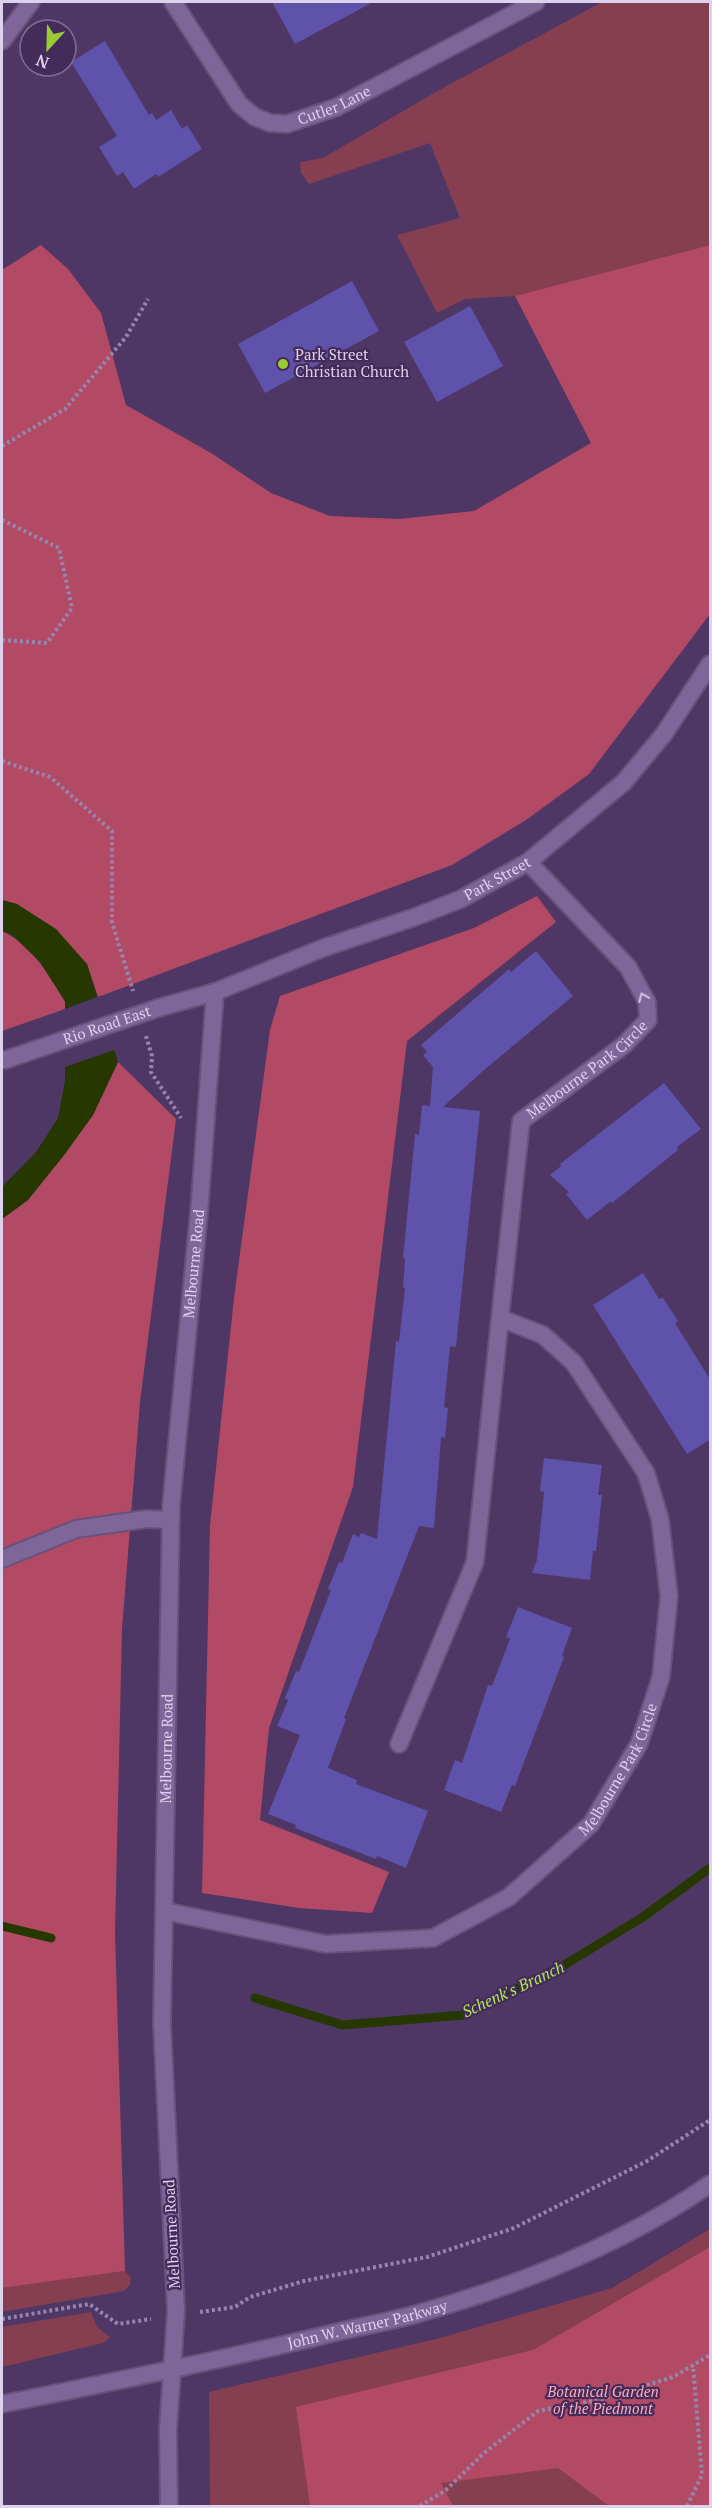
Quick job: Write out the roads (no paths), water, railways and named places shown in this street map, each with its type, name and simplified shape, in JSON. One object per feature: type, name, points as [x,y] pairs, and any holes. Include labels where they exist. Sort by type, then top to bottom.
[{"type":"street","points":[[2,41],[31,2]]},
{"type":"street","name":"Cutler Lane","points":[[174,2],[239,104],[255,117],[270,123],[287,124],[336,107],[536,2]]},
{"type":"street","name":"Park Street","points":[[215,992],[323,948],[461,899],[528,862],[624,782],[664,734],[711,664]]},
{"type":"street","name":"Melbourne Park Circle","points":[[399,1744],[476,1562],[521,1121],[624,1045],[648,1020],[647,1002],[628,967],[528,862]]},
{"type":"street","name":"Rio Road East","points":[[2,1061],[158,1008],[215,992]]},
{"type":"street","name":"Melbourne Road","points":[[169,2506],[168,2430],[176,2311],[162,2025],[171,1520],[200,1201],[215,992]]},
{"type":"street","name":"Melbourne Park Circle","points":[[164,1911],[326,1944],[433,1938],[509,1897],[591,1824],[639,1744],[661,1677],[669,1596],[660,1519],[646,1473],[574,1363],[543,1335],[500,1318]]},
{"type":"street","points":[[2,1559],[76,1529],[146,1519],[171,1520]]},
{"type":"street","name":"John W. Warner Parkway","points":[[2,2404],[171,2370],[412,2315],[499,2288],[594,2250],[681,2205],[711,2184]]},
{"type":"waterway","name":"Schenk's Branch","points":[[255,1998],[343,2025],[463,2015],[561,1967],[643,1917],[710,1868]]},
{"type":"waterway","name":"Schenk's Branch","points":[[2,1926],[51,1938]]},
{"type":"place","name":"Park Street Christian Church","points":[[283,364]]},
{"type":"park label","name":"Botanical Garden of the Piedmont","points":[[603,2400]]}]
